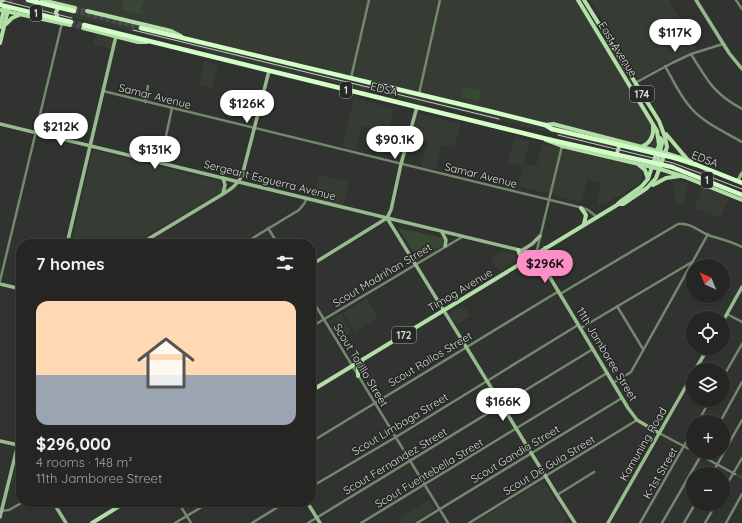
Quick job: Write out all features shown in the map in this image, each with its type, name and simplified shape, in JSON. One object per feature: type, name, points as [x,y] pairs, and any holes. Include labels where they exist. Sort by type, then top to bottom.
[{"type":"highway","name":"1","points":[[28,0],[74,9]]},
{"type":"highway","name":"1","points":[[4,9],[71,24]]},
{"type":"highway","name":"EDSA","points":[[83,27],[138,38],[551,140],[672,167],[742,195]]},
{"type":"highway","name":"EDSA","points":[[141,28],[181,36],[545,125],[552,129],[680,159],[741,182]]},
{"type":"main road","points":[[32,0],[51,5],[57,4]]},
{"type":"main road","name":"1","points":[[42,0],[74,9]]},
{"type":"main road","name":"East Avenue","points":[[578,0],[662,140],[661,152]]},
{"type":"main road","name":"East Avenue","points":[[584,0],[663,131],[666,140],[661,152]]},
{"type":"main road","points":[[60,23],[56,17],[56,12],[62,5]]},
{"type":"main road","name":"1","points":[[4,9],[60,23],[71,24]]},
{"type":"main road","points":[[0,43],[4,9]]},
{"type":"main road","name":"EDSA","points":[[87,11],[171,31],[181,36]]},
{"type":"main road","points":[[2,27],[10,19],[21,14]]},
{"type":"main road","name":"EDSA","points":[[83,27],[138,42],[152,42]]},
{"type":"main road","points":[[640,147],[648,143],[652,137],[654,129],[652,122]]},
{"type":"main road","name":"EDSA","points":[[545,125],[553,124],[661,152],[688,160],[741,182]]},
{"type":"main road","points":[[663,131],[688,160]]},
{"type":"main road","name":"EDSA","points":[[541,137],[562,146],[660,168],[742,200]]},
{"type":"main road","points":[[616,159],[620,142]]},
{"type":"main road","points":[[648,179],[652,167],[661,152]]},
{"type":"main road","name":"Timog Avenue","points":[[618,204],[623,204],[655,181],[660,168],[661,152]]},
{"type":"main road","points":[[635,163],[644,169],[648,179]]},
{"type":"main road","points":[[647,188],[669,178],[685,177]]},
{"type":"main road","name":"Timog Avenue","points":[[316,388],[618,204],[648,179]]},
{"type":"main road","points":[[581,208],[586,216],[584,224]]},
{"type":"main road","points":[[519,251],[521,264],[543,266],[545,248]]},
{"type":"main road","points":[[358,376],[359,367],[364,359]]},
{"type":"main road","points":[[92,523],[118,507]]},
{"type":"street","points":[[351,78],[369,0]]},
{"type":"street","points":[[419,95],[440,0]]},
{"type":"street","points":[[696,0],[723,44],[742,70]]},
{"type":"street","points":[[736,0],[742,9]]},
{"type":"street","points":[[16,288],[0,283],[36,133],[60,23]]},
{"type":"street","points":[[69,239],[116,36]]},
{"type":"street","points":[[635,83],[665,66],[691,54],[723,44]]},
{"type":"street","points":[[691,54],[710,84],[718,93],[726,100],[742,109]]},
{"type":"street","points":[[665,66],[683,97],[696,114],[742,142]]},
{"type":"street","points":[[149,239],[223,194],[239,182],[242,176],[269,71]]},
{"type":"street","points":[[145,102],[148,86]]},
{"type":"street","name":"Samar Avenue","points":[[103,91],[581,208],[592,212],[597,217]]},
{"type":"street","points":[[316,263],[387,218],[391,210],[401,164],[417,107]]},
{"type":"street","points":[[166,136],[172,108]]},
{"type":"street","name":"Sergeant Esguerra Avenue","points":[[0,124],[536,254]]},
{"type":"street","points":[[536,254],[562,146]]},
{"type":"street","points":[[741,182],[742,173]]},
{"type":"street","points":[[223,178],[225,185],[223,194]]},
{"type":"street","points":[[252,239],[299,210],[307,198]]},
{"type":"street","points":[[387,218],[575,523]]},
{"type":"street","name":"Scout Rallos Street","points":[[316,439],[466,347],[678,224],[684,224],[742,247]]},
{"type":"street","points":[[268,228],[275,239]]},
{"type":"street","points":[[442,232],[446,240],[445,246]]},
{"type":"street","points":[[694,259],[708,234]]},
{"type":"street","points":[[519,251],[532,244],[540,236]]},
{"type":"street","name":"Scout Madriñan Street","points":[[316,324],[462,237]]},
{"type":"street","name":"11th Jamboree Street","points":[[536,254],[622,398],[637,420],[659,433]]},
{"type":"street","name":"Scout Limbaga Street","points":[[316,484],[396,437],[487,380],[686,266]]},
{"type":"street","points":[[613,383],[630,374],[686,273]]},
{"type":"street","points":[[729,311],[742,287]]},
{"type":"street","name":"Scout Torillo Street","points":[[316,306],[448,523]]},
{"type":"street","points":[[617,306],[643,349]]},
{"type":"street","points":[[730,316],[742,322]]},
{"type":"street","points":[[730,365],[742,344]]},
{"type":"street","name":"Scout Fernandez Street","points":[[308,523],[593,349]]},
{"type":"street","name":"Scout Fuentebella Street","points":[[361,523],[607,373]]},
{"type":"street","points":[[724,415],[742,382]]},
{"type":"street","name":"Kamuning Road","points":[[608,523],[686,386]]},
{"type":"street","name":"Scout Gandia Street","points":[[417,523],[622,398]]},
{"type":"street","name":"Scout De Guia Street","points":[[469,523],[637,420]]},
{"type":"street","points":[[717,465],[742,420]]},
{"type":"street","points":[[659,433],[684,446]]},
{"type":"street","points":[[0,441],[16,444]]},
{"type":"street","name":"K-1st Street","points":[[640,523],[686,442]]},
{"type":"street","points":[[0,517],[16,455]]},
{"type":"street","points":[[730,480],[742,458]]},
{"type":"street","points":[[662,523],[698,459]]},
{"type":"street","points":[[706,459],[734,474]]},
{"type":"street","points":[[557,496],[594,472]]},
{"type":"street","points":[[726,523],[742,494]]},
{"type":"street","points":[[1,512],[16,506]]},
{"type":"street","points":[[56,507],[66,523]]},
{"type":"street","points":[[181,507],[191,523]]},
{"type":"street","points":[[175,523],[201,507]]},
{"type":"street","points":[[252,523],[278,507]]},
{"type":"street","points":[[310,507],[320,523]]},
{"type":"street","points":[[684,523],[691,511]]},
{"type":"street","points":[[705,523],[712,511]]},
{"type":"shaded area","points":[[4,0],[581,0],[659,129],[664,146],[661,159],[425,103],[425,105],[206,52],[206,50]]},
{"type":"shaded area","points":[[669,0],[697,49],[668,62],[638,79],[591,1]]},
{"type":"shaded area","points":[[96,34],[112,38],[114,40],[112,49],[93,44]]},
{"type":"shaded area","points":[[204,61],[218,65],[212,89],[199,85]]},
{"type":"shaded area","points":[[354,98],[367,101],[365,112],[368,101],[394,109],[388,134],[362,126],[355,150],[342,146]]},
{"type":"shaded area","points":[[417,113],[461,124],[454,148],[441,145],[436,169],[421,166],[427,142],[411,138]]},
{"type":"shaded area","points":[[514,138],[529,141],[524,164],[536,166],[542,144],[635,166],[642,171],[642,177],[639,184],[604,204],[597,205],[601,183],[587,180],[581,202],[519,186],[523,166],[508,162]]},
{"type":"shaded area","points":[[93,150],[221,182],[221,192],[141,239],[72,239]]},
{"type":"shaded area","points":[[319,175],[349,182],[343,205],[314,198]]},
{"type":"shaded area","points":[[673,181],[688,182],[684,203],[676,204]]},
{"type":"shaded area","points":[[703,187],[729,198],[720,218],[694,208]]},
{"type":"shaded area","points":[[502,251],[515,255],[516,261],[499,271],[491,258]]},
{"type":"shaded area","points":[[367,298],[378,318],[355,332],[343,313]]},
{"type":"shaded area","points":[[463,305],[470,316],[457,325],[449,313]]},
{"type":"shaded area","points":[[341,314],[352,332],[341,339],[329,321]]},
{"type":"shaded area","points":[[543,481],[566,517],[565,521],[568,523],[474,523]]},
{"type":"shaded area","points":[[429,500],[435,509],[412,523],[401,523],[398,518]]},
{"type":"green space","points":[[124,0],[144,0],[140,11],[142,13],[146,12],[145,15],[122,10]]},
{"type":"green space","points":[[464,87],[481,91],[478,101],[461,97]]},
{"type":"green space","points":[[398,228],[443,238],[443,245],[418,259]]},
{"type":"tunnel","points":[[5,7],[6,0]]},
{"type":"tunnel","points":[[9,8],[11,0]]},
{"type":"tunnel","points":[[75,8],[87,11]]},
{"type":"tunnel","points":[[74,11],[141,28]]},
{"type":"tunnel","points":[[71,22],[84,25]]},
{"type":"tunnel","points":[[70,25],[83,28]]},
{"type":"tunnel","points":[[735,474],[742,478]]},
{"type":"tram line","points":[[0,0],[72,18]]},
{"type":"tram line","points":[[133,30],[499,119]]},
{"type":"tram line","points":[[558,135],[673,163],[742,189]]}]
